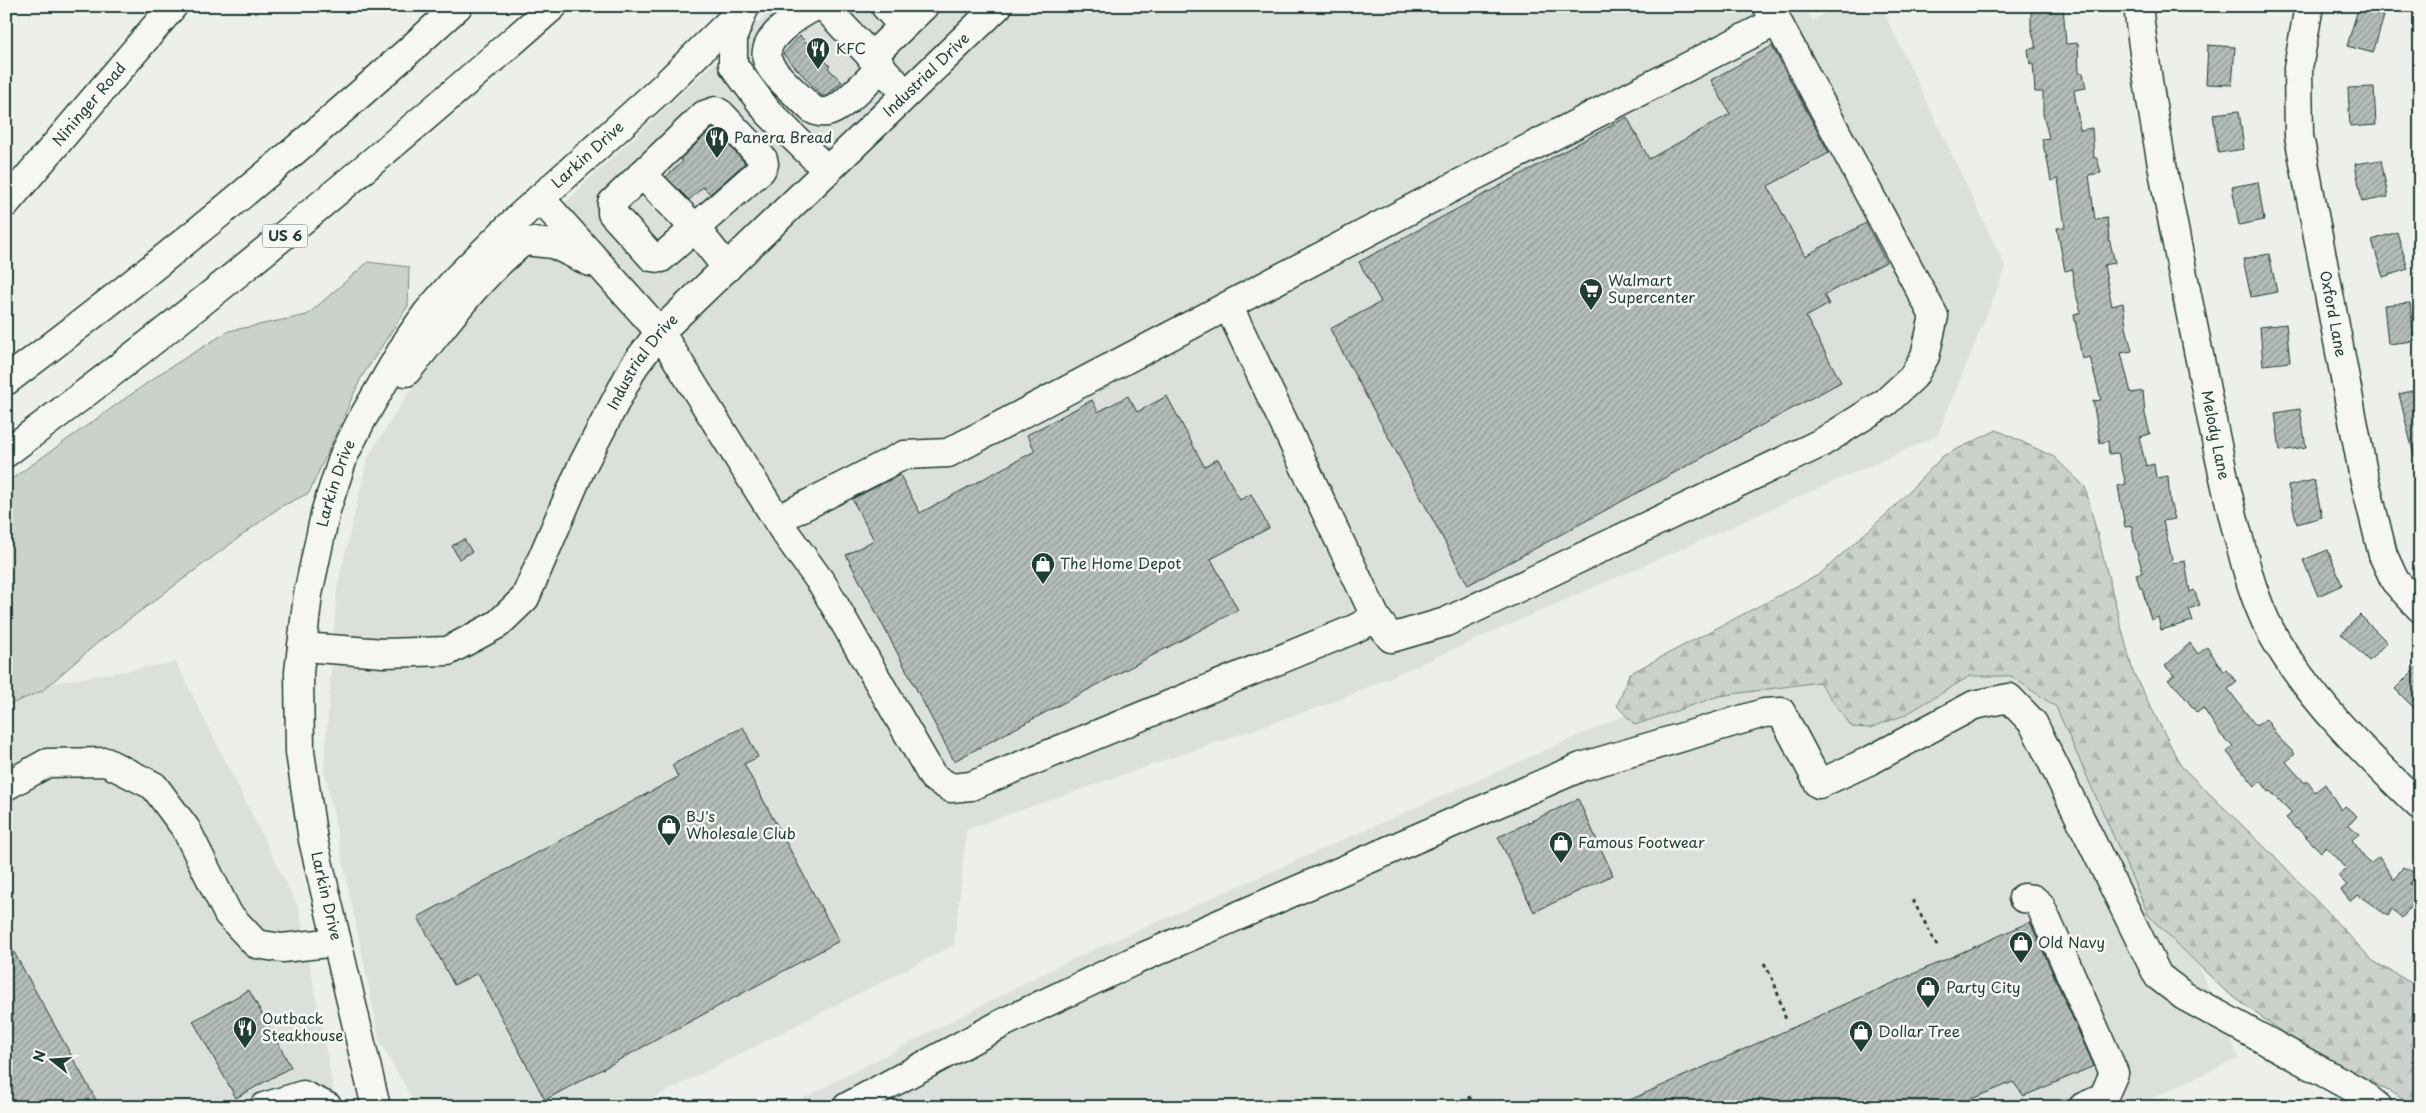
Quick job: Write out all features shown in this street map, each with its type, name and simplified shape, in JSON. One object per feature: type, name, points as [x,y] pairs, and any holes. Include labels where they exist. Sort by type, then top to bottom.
[{"type":"main road","name":"Nininger Road","points":[[6,203],[173,6]]},
{"type":"main road","points":[[406,54],[451,6]]},
{"type":"main road","points":[[6,381],[192,235],[406,54],[458,6]]},
{"type":"main road","name":"US 6","points":[[6,453],[100,383],[310,215],[552,6]]},
{"type":"main road","points":[[816,6],[800,14],[782,29],[770,42],[767,50],[770,66],[812,109],[819,113],[829,112],[838,107],[903,26],[924,6]]},
{"type":"main road","points":[[824,6],[907,95]]},
{"type":"main road","points":[[885,6],[903,26]]},
{"type":"main road","name":"Industrial Drive","points":[[302,647],[384,653],[448,651],[498,624],[525,598],[581,468],[634,366],[660,332],[998,6]]},
{"type":"main road","name":"Melody Lane","points":[[2138,6],[2146,75],[2178,253],[2228,498],[2252,592],[2270,629],[2300,677],[2377,765],[2420,806]]},
{"type":"main road","name":"Oxford Lane","points":[[2309,6],[2298,68],[2299,136],[2363,473],[2383,555],[2395,580],[2420,608]]},
{"type":"main road","points":[[745,7],[732,36],[733,65],[768,112],[828,171]]},
{"type":"main road","name":"Larkin Drive","points":[[376,1107],[313,840],[300,752],[300,672],[308,594],[326,510],[344,455],[360,420],[408,340],[457,278],[745,7]]},
{"type":"main road","points":[[777,520],[904,455],[948,453],[1728,45],[1772,14],[1934,316],[1925,356],[1912,377],[1886,402],[1821,443],[1446,622],[1391,638],[1376,618],[1229,307]]},
{"type":"main road","points":[[716,111],[727,120],[763,159],[764,164],[761,170],[696,230],[662,258],[652,257],[610,208],[612,203],[642,174],[710,112],[716,111]]},
{"type":"main road","points":[[642,174],[696,230],[727,268]]},
{"type":"main road","points":[[540,198],[660,332],[777,520],[823,585],[933,777],[951,788],[971,786],[1352,630],[1376,618]]},
{"type":"main road","points":[[380,388],[392,388],[465,297],[509,252],[524,241],[554,244],[601,267]]},
{"type":"main road","points":[[847,1107],[1005,1022],[1136,960],[1581,767],[1764,713],[1781,712],[1819,784],[1871,760],[1974,705],[2009,698],[2033,723],[2158,976],[2184,996],[2358,1091],[2378,1107]]},
{"type":"main road","points":[[6,786],[47,763],[106,762],[154,786],[186,829],[228,914],[256,944],[282,948],[337,942]]},
{"type":"main road","points":[[2022,898],[2033,899],[2040,905],[2114,1073],[2103,1098],[2083,1107]]},
{"type":"main road","points":[[264,1107],[303,1095],[328,1107]]},
{"type":"path","points":[[1913,900],[1938,948]]},
{"type":"path","points":[[1764,963],[1774,982],[1786,1020]]},
{"type":"path","points":[[1469,1096],[1474,1107]]},
{"type":"shaded area","points":[[775,6],[1803,6],[1813,20],[1840,6],[1881,6],[2006,268],[1937,436],[1339,700],[967,829],[954,945],[636,1107],[417,1107],[380,1042],[324,769],[337,588],[368,457],[457,316],[584,184]]},
{"type":"shaded area","points":[[2014,543],[2239,1058],[2132,1107],[786,1107],[1062,964]]},
{"type":"shaded area","points":[[176,662],[299,909],[337,1107],[6,1107],[6,691]]},
{"type":"green space","points":[[368,262],[409,267],[408,306],[361,378],[309,493],[280,507],[96,644],[42,691],[6,706],[6,483],[164,371],[229,331],[307,315]]},
{"type":"green space","points":[[1997,430],[2054,457],[2085,487],[2133,672],[2181,766],[2281,863],[2373,961],[2420,988],[2420,1107],[2408,1107],[2405,1100],[2290,1038],[2224,990],[2149,916],[2056,707],[2011,676],[1970,676],[1905,715],[1870,728],[1852,727],[1819,682],[1719,696],[1635,725],[1617,706],[1629,674],[1820,574],[1891,510],[1943,456]]},
{"type":"building","points":[[2031,6],[2063,6],[2066,44],[2078,43],[2079,73],[2083,73],[2086,88],[2074,90],[2080,130],[2092,128],[2094,158],[2097,158],[2101,173],[2089,175],[2095,220],[2107,218],[2109,238],[2115,263],[2104,265],[2112,306],[2123,303],[2132,351],[2121,353],[2131,393],[2143,391],[2145,414],[2150,434],[2139,437],[2146,466],[2154,464],[2156,478],[2168,476],[2170,502],[2175,519],[2163,521],[2173,563],[2185,561],[2190,592],[2194,590],[2200,605],[2189,609],[2193,621],[2161,630],[2158,617],[2151,620],[2142,588],[2140,588],[2136,574],[2143,572],[2134,543],[2132,526],[2125,527],[2118,486],[2126,484],[2118,453],[2109,454],[2108,441],[2100,443],[2093,401],[2101,400],[2090,357],[2082,359],[2074,314],[2081,312],[2074,287],[2073,269],[2065,271],[2057,228],[2065,227],[2058,179],[2051,181],[2042,139],[2049,138],[2043,114],[2043,92],[2035,92],[2033,63],[2030,64],[2028,49],[2036,48],[2031,26]]},
{"type":"building","points":[[2358,9],[2384,16],[2373,53],[2347,46]]},
{"type":"building","points":[[800,36],[830,66],[828,68],[842,82],[826,96],[822,96],[783,54]]},
{"type":"building","points":[[2208,45],[2235,47],[2232,85],[2206,84]]},
{"type":"building","name":"Walmart Supercenter","points":[[1772,46],[1829,153],[1768,186],[1805,256],[1866,223],[1886,262],[1824,295],[1829,304],[1806,317],[1841,382],[1468,585],[1330,329],[1381,302],[1359,262],[1627,117],[1649,159],[1730,114],[1711,80]]},
{"type":"building","points":[[2374,87],[2376,125],[2350,127],[2348,88]]},
{"type":"building","points":[[2239,111],[2244,149],[2218,153],[2213,114]]},
{"type":"building","name":"Panera Bread","points":[[713,128],[745,163],[710,194],[703,187],[689,200],[666,177],[683,161],[680,159]]},
{"type":"building","points":[[2381,160],[2388,197],[2362,202],[2355,164]]},
{"type":"building","points":[[2258,182],[2264,220],[2239,225],[2232,187]]},
{"type":"building","points":[[2397,232],[2408,269],[2383,277],[2372,240]]},
{"type":"building","points":[[2269,254],[2277,292],[2251,297],[2243,259]]},
{"type":"building","points":[[2410,303],[2414,341],[2388,344],[2384,305]]},
{"type":"building","points":[[2286,324],[2290,362],[2263,365],[2260,327]]},
{"type":"building","points":[[2420,389],[2420,455],[2414,456],[2399,394]]},
{"type":"building","name":"The Home Depot","points":[[1128,396],[1137,412],[1167,396],[1204,466],[1218,459],[1240,500],[1251,494],[1269,528],[1211,559],[1238,610],[954,761],[846,555],[874,540],[852,499],[900,475],[920,513],[1035,451],[1027,435],[1092,400],[1098,412]]},
{"type":"building","points":[[2300,409],[2306,447],[2280,451],[2275,413]]},
{"type":"building","points":[[2314,480],[2322,517],[2297,524],[2288,486]]},
{"type":"building","points":[[464,539],[472,552],[459,559],[452,546]]},
{"type":"building","points":[[2328,550],[2342,585],[2318,596],[2303,560]]},
{"type":"building","points":[[2360,615],[2387,642],[2369,661],[2341,634]]},
{"type":"building","points":[[2190,643],[2198,654],[2207,647],[2224,672],[2226,670],[2237,682],[2228,689],[2256,726],[2266,719],[2279,738],[2295,754],[2286,762],[2305,783],[2307,781],[2315,792],[2325,784],[2341,810],[2345,806],[2357,816],[2349,825],[2359,834],[2352,840],[2370,864],[2379,857],[2394,880],[2403,867],[2417,874],[2410,884],[2420,890],[2420,894],[2402,918],[2392,909],[2388,916],[2358,895],[2350,901],[2341,890],[2347,885],[2338,876],[2346,869],[2326,847],[2321,852],[2296,829],[2286,818],[2292,813],[2269,792],[2261,781],[2255,786],[2227,752],[2233,747],[2221,735],[2203,708],[2197,713],[2179,690],[2168,680],[2174,675],[2165,666]]},
{"type":"building","points":[[2420,664],[2420,714],[2395,689]]},
{"type":"building","name":"BJ's Wholesale Club","points":[[743,727],[758,757],[744,764],[839,941],[545,1100],[478,973],[454,985],[418,917],[678,777],[672,765]]},
{"type":"building","points":[[1578,799],[1613,875],[1534,912],[1498,837]]},
{"type":"building","points":[[2030,922],[2094,1066],[2024,1096],[2013,1082],[1952,1107],[1614,1107]]},
{"type":"building","points":[[6,938],[100,1107],[6,1107]]},
{"type":"building","points":[[249,990],[291,1067],[236,1098],[193,1021]]},
{"type":"place","name":"KFC","points":[[818,70]]},
{"type":"place","name":"Panera Bread","points":[[717,159]]},
{"type":"place","name":"Walmart Supercenter","points":[[1591,311]]},
{"type":"place","name":"The Home Depot","points":[[1043,585]]},
{"type":"place","name":"BJ's Wholesale Club","points":[[669,847]]},
{"type":"place","name":"Famous Footwear","points":[[1561,864]]},
{"type":"place","name":"Old Navy","points":[[2021,964]]},
{"type":"place","name":"Party City","points":[[1928,1009]]},
{"type":"place","name":"Outback Steakhouse","points":[[245,1049]]},
{"type":"place","name":"Dollar Tree","points":[[1861,1053]]}]
